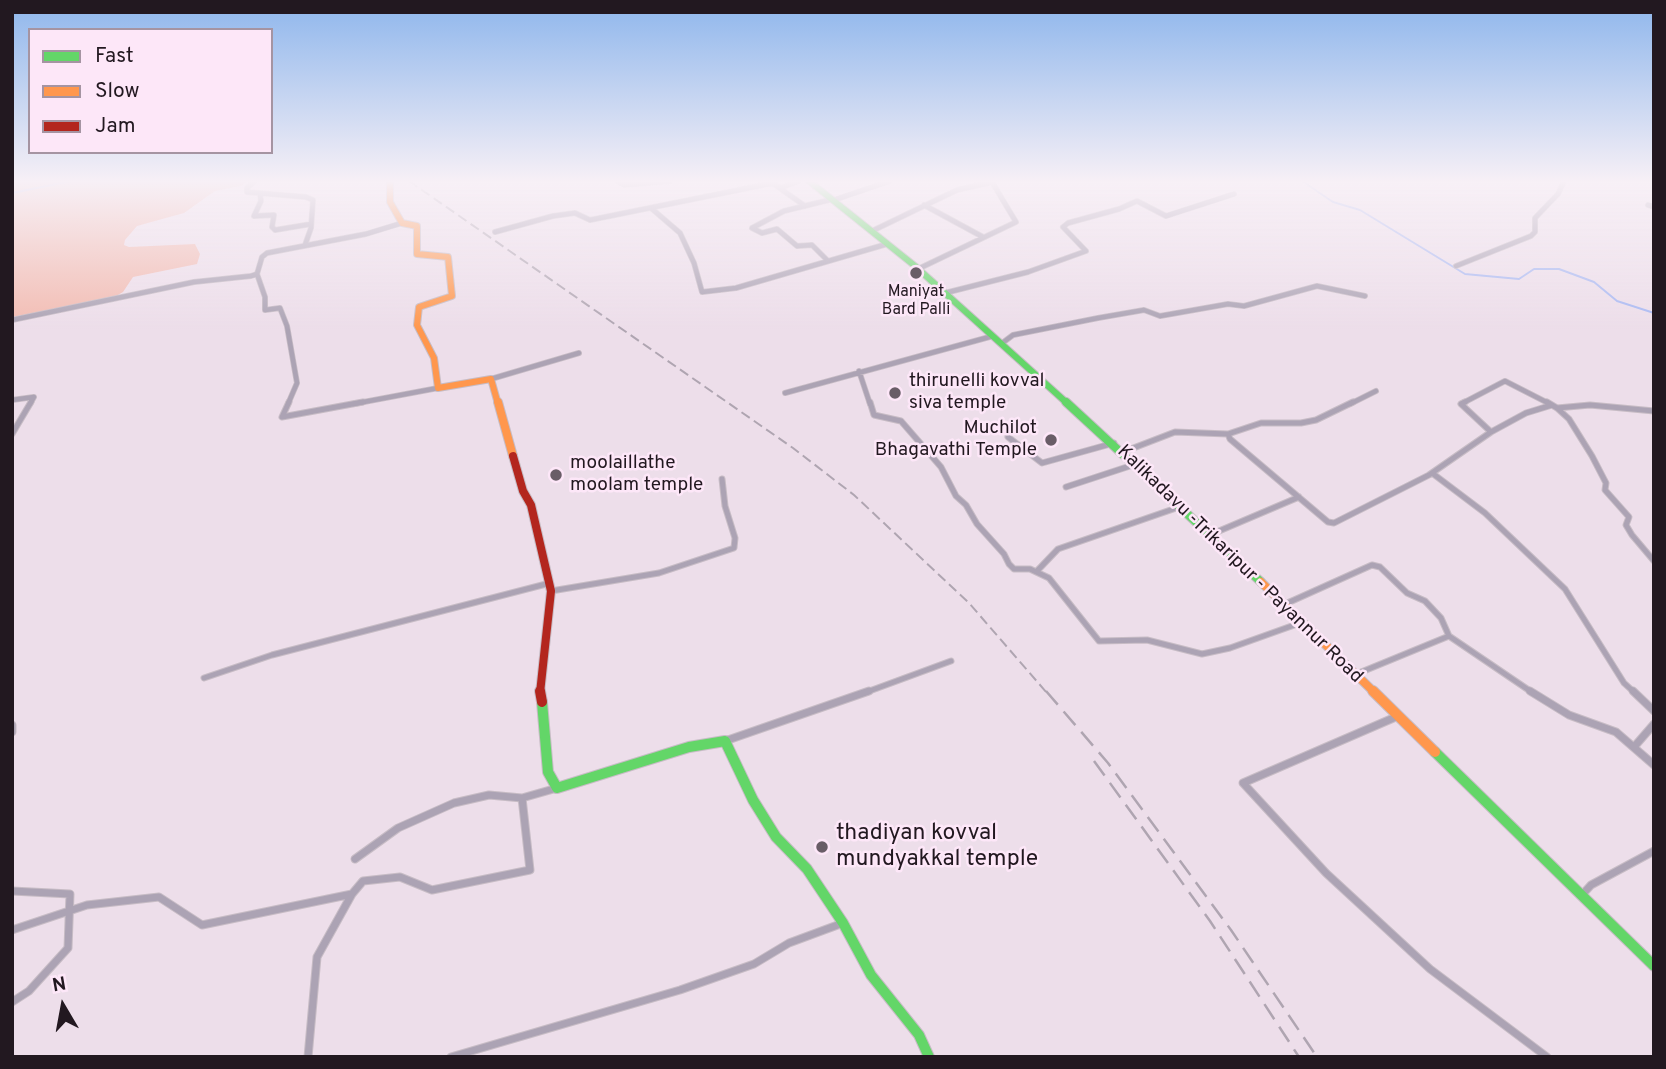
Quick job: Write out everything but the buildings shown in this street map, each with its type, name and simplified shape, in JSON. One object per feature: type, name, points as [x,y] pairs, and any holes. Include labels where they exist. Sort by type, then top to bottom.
[{"type":"street","points":[[305,245],[310,231]]},
{"type":"street","points":[[376,231],[267,253],[262,257],[257,274],[265,297],[265,310],[280,308],[287,326],[297,383],[282,417],[491,379],[579,353]]},
{"type":"street","points":[[417,231],[416,254],[448,257],[452,296],[419,307],[417,325],[434,358],[438,388]]},
{"type":"street","points":[[495,232],[499,231]]},
{"type":"street","points":[[678,231],[694,263],[702,292],[736,288],[887,244]]},
{"type":"street","points":[[779,231],[797,246],[812,245],[828,261]]},
{"type":"street","name":"Kalikadavu -Trikaripur - Payannur Road","points":[[872,231],[993,335],[1213,534],[1354,676],[1654,966]]},
{"type":"street","points":[[972,231],[983,237]]},
{"type":"street","points":[[918,269],[996,231]]},
{"type":"street","points":[[945,293],[1028,272],[1086,251],[1067,231]]},
{"type":"street","points":[[1456,266],[1514,245],[1535,231]]},
{"type":"street","points":[[12,320],[194,282],[257,274]]},
{"type":"street","points":[[1001,344],[1013,335],[1098,318],[1144,310],[1160,316],[1228,304],[1244,306],[1317,286],[1365,296]]},
{"type":"street","points":[[785,393],[993,335]]},
{"type":"street","points":[[859,371],[874,415],[901,421],[941,467],[956,496],[966,505],[977,524],[1014,569],[1037,571],[1049,578],[1063,593],[1088,630],[1104,643],[1139,640],[1202,654],[1230,648],[1300,623]]},
{"type":"street","points":[[491,379],[523,491],[531,505],[550,587],[550,618],[539,687],[546,728],[548,772],[557,788]]},
{"type":"street","points":[[1491,432],[1461,404],[1505,382],[1555,406],[1569,419],[1592,456],[1606,482],[1605,490],[1629,517],[1626,525],[1632,536],[1654,561]]},
{"type":"street","points":[[1123,452],[1175,432],[1228,434],[1261,423],[1301,423],[1316,420],[1376,391]]},
{"type":"street","points":[[12,400],[34,397],[12,434]]},
{"type":"street","points":[[1228,434],[1230,439],[1328,522],[1343,520],[1432,473],[1491,432],[1526,413],[1555,406],[1590,405],[1654,411]]},
{"type":"street","points":[[1008,437],[1042,463],[1114,443]]},
{"type":"street","points":[[1066,487],[1136,464]]},
{"type":"street","points":[[1432,473],[1485,513],[1565,589],[1624,683],[1654,711]]},
{"type":"street","points":[[204,678],[272,655],[416,616],[550,587],[659,573],[734,548],[735,538],[722,479]]},
{"type":"street","points":[[1213,534],[1299,497]]},
{"type":"street","points":[[1037,571],[1058,549],[1182,506]]},
{"type":"street","points":[[1283,605],[1373,565],[1380,567],[1407,593],[1425,601],[1441,618],[1449,636],[1509,679],[1569,715],[1616,732],[1654,765]]},
{"type":"street","points":[[1354,676],[1364,669],[1430,646],[1449,636]]},
{"type":"street","points":[[355,859],[398,828],[454,803],[489,796],[522,798],[690,747],[725,741],[951,661]]},
{"type":"street","points":[[1398,716],[1242,783],[1326,873],[1430,969],[1547,1057]]},
{"type":"street","points":[[1634,747],[1654,724]]},
{"type":"street","points":[[12,725],[12,732]]},
{"type":"street","points":[[725,741],[753,800],[776,837],[807,869],[843,923],[871,975],[919,1035],[929,1057]]},
{"type":"street","points":[[308,1057],[317,957],[352,894],[363,881],[401,877],[432,890],[530,870],[522,798]]},
{"type":"street","points":[[1581,896],[1601,879],[1654,851]]},
{"type":"street","points":[[12,891],[70,894],[68,948],[29,990],[12,1002]]},
{"type":"street","points":[[12,930],[87,905],[159,897],[202,925],[352,894]]},
{"type":"street","points":[[451,1057],[680,990],[754,964],[789,943],[843,923]]},
{"type":"shaded area","points":[[12,231],[133,231],[124,245],[195,244],[200,254],[197,264],[133,277],[123,292],[111,299],[12,317]]},
{"type":"waterway","points":[[1394,231],[1465,274],[1519,279],[1534,269],[1559,269],[1594,282],[1617,301],[1654,313]]},
{"type":"railway","points":[[481,231],[793,448],[854,495],[969,603],[1047,693]]},
{"type":"railway","points":[[1046,691],[1108,763],[1231,930],[1317,1057]]},
{"type":"railway","points":[[1094,761],[1210,921],[1299,1057]]},
{"type":"traffic: fast","points":[[871,231],[915,266],[1212,534],[1261,582]]},
{"type":"traffic: fast","points":[[542,702],[548,772],[557,788],[689,747],[725,741],[753,800],[776,837],[807,869],[843,923],[871,975],[919,1035],[929,1057]]},
{"type":"traffic: fast","points":[[1435,752],[1654,966]]},
{"type":"traffic: slow","points":[[417,231],[417,254],[448,257],[452,296],[419,307],[417,325],[434,358],[438,388],[491,379],[513,456]]},
{"type":"traffic: slow","points":[[1261,582],[1435,752]]},
{"type":"traffic: jam","points":[[513,456],[523,491],[531,505],[551,591],[550,618],[539,687],[542,702]]},
{"type":"place","name":"Maniyat Bard Palli","points":[[916,273]]},
{"type":"place","name":"thirunelli kovval siva temple","points":[[895,393]]},
{"type":"place","name":"Muchilot Bhagavathi Temple","points":[[1051,440]]},
{"type":"place","name":"moolaillathe moolam temple","points":[[556,475]]},
{"type":"place","name":"thadiyan kovval mundyakkal temple","points":[[822,847]]}]
